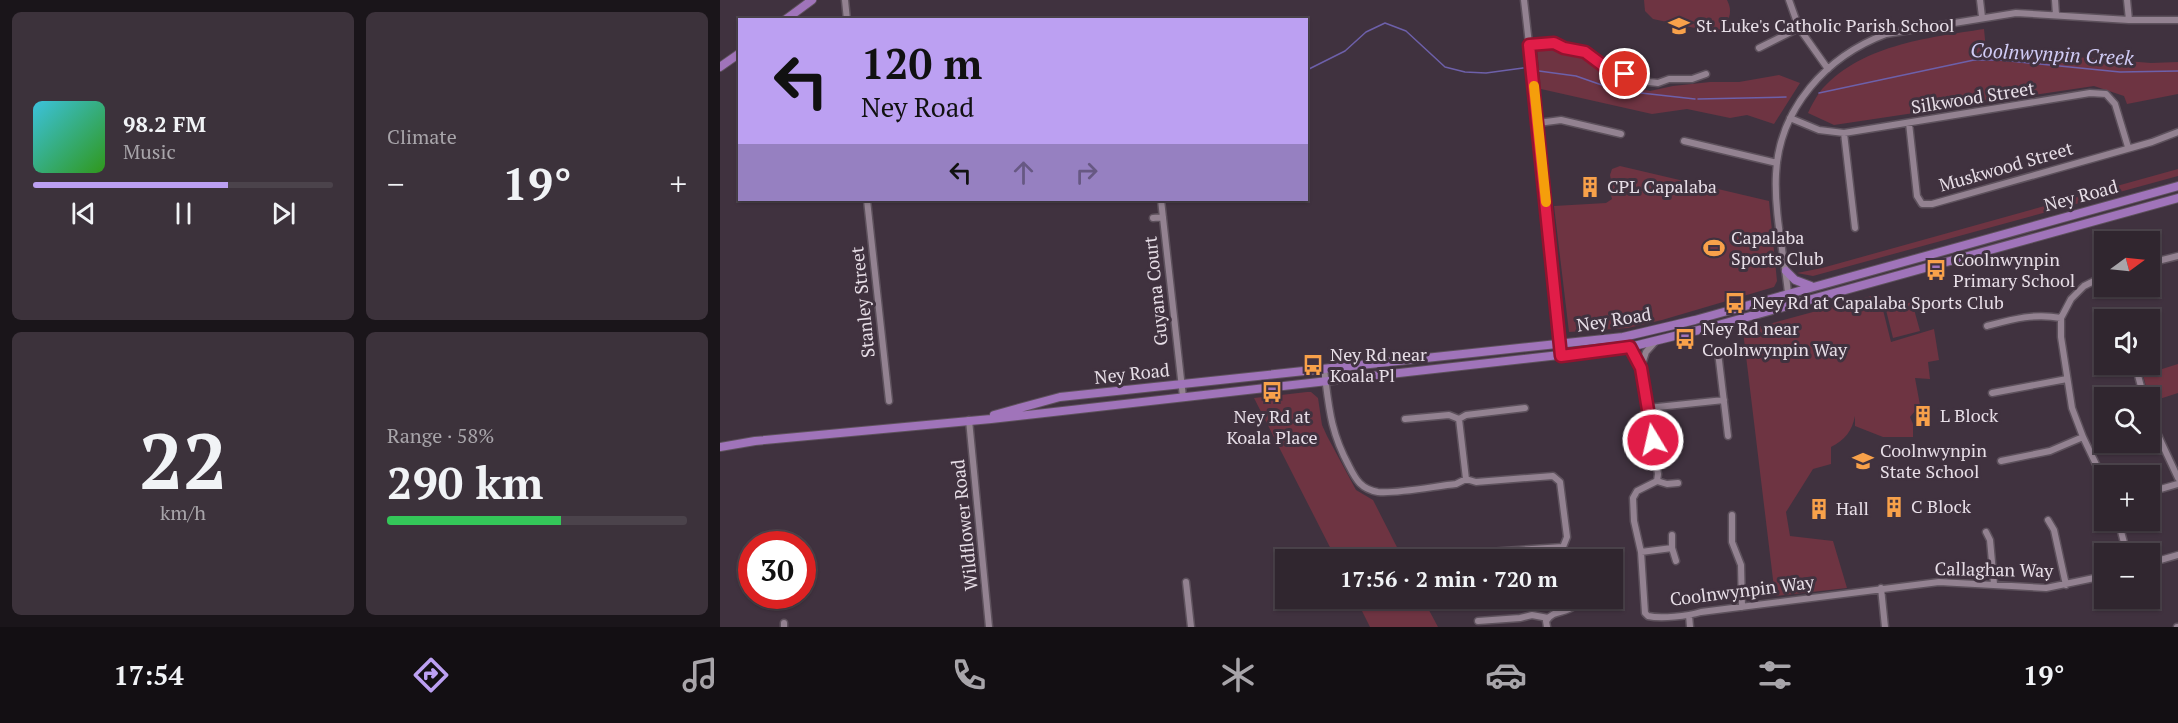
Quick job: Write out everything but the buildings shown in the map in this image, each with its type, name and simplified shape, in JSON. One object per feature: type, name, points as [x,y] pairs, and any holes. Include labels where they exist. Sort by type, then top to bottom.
[{"type":"main road","points":[[788,18],[812,0]]},
{"type":"main road","points":[[720,67],[738,54]]},
{"type":"main road","name":"Ney Road","points":[[969,420],[1060,396],[1623,337],[1695,320],[2178,186]]},
{"type":"main road","name":"Ney Road","points":[[720,447],[755,441],[991,419],[1630,347],[2178,198]]},
{"type":"main road","points":[[1786,271],[1795,280],[1813,286]]},
{"type":"street","points":[[845,0],[848,18]]},
{"type":"street","points":[[1524,0],[1561,356]]},
{"type":"street","points":[[1789,0],[1799,28],[1828,69]]},
{"type":"street","points":[[1980,0],[1982,17]]},
{"type":"street","points":[[2055,0],[2056,15]]},
{"type":"street","points":[[2127,0],[2129,20]]},
{"type":"street","points":[[1792,304],[1788,293],[1776,188],[1777,163],[1783,135],[1796,105],[1814,81],[1854,48],[1886,34],[2016,13],[2129,20],[2178,20]]},
{"type":"street","points":[[1760,48],[1799,28]]},
{"type":"street","points":[[1529,45],[1554,43],[1564,48],[1585,52],[1609,70],[1649,82],[1692,79],[1706,74]]},
{"type":"street","name":"Silkwood Street","points":[[1790,118],[1819,129],[1844,133],[2090,93],[2106,94],[2115,104],[2128,147]]},
{"type":"street","points":[[1538,123],[1561,120],[1621,134]]},
{"type":"street","name":"Muskwood Street","points":[[1909,123],[1917,196],[1922,204],[1932,204],[2152,142],[2178,132]]},
{"type":"street","points":[[1844,133],[1855,228]]},
{"type":"street","points":[[1684,141],[1777,163]]},
{"type":"street","name":"Stanley Street","points":[[867,201],[889,401]]},
{"type":"street","name":"Guyana Court","points":[[1161,201],[1183,397]]},
{"type":"street","name":"Guyana Court","points":[[1153,218],[1163,217]]},
{"type":"street","points":[[2160,260],[2178,256]]},
{"type":"street","points":[[2094,281],[2077,292],[2061,318],[2061,337],[2072,408],[2096,465]]},
{"type":"street","points":[[1987,326],[2026,316],[2044,315],[2061,318]]},
{"type":"street","points":[[1641,368],[1646,352],[1655,342]]},
{"type":"street","points":[[1630,347],[1641,368],[1658,474],[1657,481],[1667,484],[1678,483]]},
{"type":"street","points":[[1718,352],[1728,436]]},
{"type":"street","points":[[1324,369],[1330,419],[1338,446],[1358,483],[1364,488],[1384,492],[1456,484],[1466,479],[1476,482],[1548,475],[1557,478],[1560,482],[1567,537],[1563,547],[1533,549]]},
{"type":"street","points":[[1992,393],[2067,379]]},
{"type":"street","points":[[1648,408],[1724,400]]},
{"type":"street","points":[[1459,419],[1466,415],[1525,408]]},
{"type":"street","points":[[1405,419],[1449,415],[1459,419]]},
{"type":"street","points":[[1459,419],[1466,479]]},
{"type":"street","name":"Wildflower Road","points":[[969,420],[989,627]]},
{"type":"street","points":[[2001,461],[2050,451],[2083,437]]},
{"type":"street","points":[[2160,439],[2178,478]]},
{"type":"street","name":"Coolnwynpin Way","points":[[1657,481],[1637,491],[1633,498],[1634,521],[1641,552],[1645,612],[1648,616],[1689,615],[1881,588]]},
{"type":"street","points":[[2160,489],[2178,484]]},
{"type":"street","points":[[1732,515],[1732,542],[1741,565],[1742,607]]},
{"type":"street","points":[[2048,520],[2054,530],[2066,585]]},
{"type":"street","points":[[1986,532],[1990,540],[1994,585]]},
{"type":"street","points":[[1672,535],[1672,548],[1676,561]]},
{"type":"street","points":[[1641,552],[1672,548]]},
{"type":"street","points":[[2160,560],[2178,555]]},
{"type":"street","name":"Callaghan Way","points":[[1881,588],[1939,582],[2040,588],[2094,578]]},
{"type":"street","points":[[1186,582],[1191,627]]},
{"type":"street","points":[[1881,588],[1886,627]]},
{"type":"street","points":[[1547,627],[1546,621],[1555,612],[1571,609]]},
{"type":"street","points":[[1478,621],[1538,615],[1548,618]]},
{"type":"street","points":[[1689,615],[1690,627]]},
{"type":"shaded area","points":[[1644,0],[1727,0],[1730,14],[1718,33],[1653,19],[1645,11]]},
{"type":"shaded area","points":[[1984,29],[1986,50],[2151,63],[2178,62],[2178,94],[2127,104],[2124,96],[2094,86],[1834,125],[1808,113],[1819,93],[1835,77],[1853,64],[1873,54],[1917,41]]},
{"type":"shaded area","points":[[1537,49],[1553,49],[1579,54],[1609,74],[1627,79],[1629,86],[1650,91],[1673,86],[1739,82],[1779,75],[1800,83],[1774,124],[1747,115],[1730,118],[1687,109],[1652,114],[1541,89]]},
{"type":"shaded area","points":[[1620,166],[1769,201],[1777,281],[1774,287],[1628,328],[1569,332],[1554,206],[1606,203],[1612,199],[1608,185],[1612,169]]},
{"type":"shaded area","points":[[2178,169],[2178,176],[1813,276],[1797,273],[1822,268]]},
{"type":"shaded area","points":[[1879,294],[1891,342],[1934,329],[1939,360],[1928,362],[1930,379],[1915,378],[1920,405],[1910,417],[1913,424],[1913,437],[1883,437],[1855,426],[1855,416],[1847,434],[1831,447],[1831,464],[1813,469],[1786,512],[1790,536],[1833,541],[1847,588],[1775,596],[1743,331]]},
{"type":"shaded area","points":[[1912,302],[1920,331],[1893,338],[1886,310]]},
{"type":"shaded area","points":[[2178,364],[2178,393],[2160,399],[2160,387],[2146,387],[2143,375],[2160,375],[2160,370]]},
{"type":"shaded area","points":[[1311,392],[1318,398],[1322,425],[1327,436],[1356,490],[1373,500],[1398,549],[1331,549],[1254,398]]},
{"type":"shaded area","points":[[1361,609],[1428,609],[1438,627],[1370,627]]},
{"type":"waterway","name":"Coolnwynpin Creek","points":[[1309,69],[1345,51],[1366,32],[1385,23],[1406,31],[1445,67],[1465,72],[1486,73],[1523,68]]},
{"type":"waterway","name":"Coolnwynpin Creek","points":[[1819,93],[1974,60],[2000,60],[2120,72],[2178,71]]},
{"type":"waterway","name":"Coolnwynpin Creek","points":[[1539,71],[1576,76],[1619,91]]},
{"type":"waterway","name":"Coolnwynpin Creek","points":[[1623,91],[1695,99]]},
{"type":"waterway","name":"Coolnwynpin Creek","points":[[1698,99],[1786,97]]},
{"type":"slow traffic","points":[[1534,86],[1546,202]]},
{"type":"place","name":"St. Luke's Catholic Parish School","points":[[1679,26]]},
{"type":"place","name":"CPL Capalaba","points":[[1590,187]]},
{"type":"place","name":"Capalaba Sports Club","points":[[1714,248]]},
{"type":"place","name":"Coolnwynpin Primary School","points":[[1936,270]]},
{"type":"place","name":"Ney Rd at Capalaba Sports Club","points":[[1735,303]]},
{"type":"place","name":"Ney Rd near Coolnwynpin Way","points":[[1685,339]]},
{"type":"place","name":"Ney Rd near Koala Pl","points":[[1313,365]]},
{"type":"place","name":"Ney Rd at Koala Place","points":[[1272,392]]},
{"type":"place","name":"L Block","points":[[1923,416]]},
{"type":"place","name":"Coolnwynpin State School","points":[[1863,461]]},
{"type":"place","name":"C Block","points":[[1894,507]]},
{"type":"place","name":"Hall","points":[[1819,509]]},
{"type":"route","points":[[1625,74],[1609,70],[1585,52],[1564,48],[1554,43],[1529,45],[1561,356],[1630,347],[1636,354],[1641,368],[1653,440]]}]
